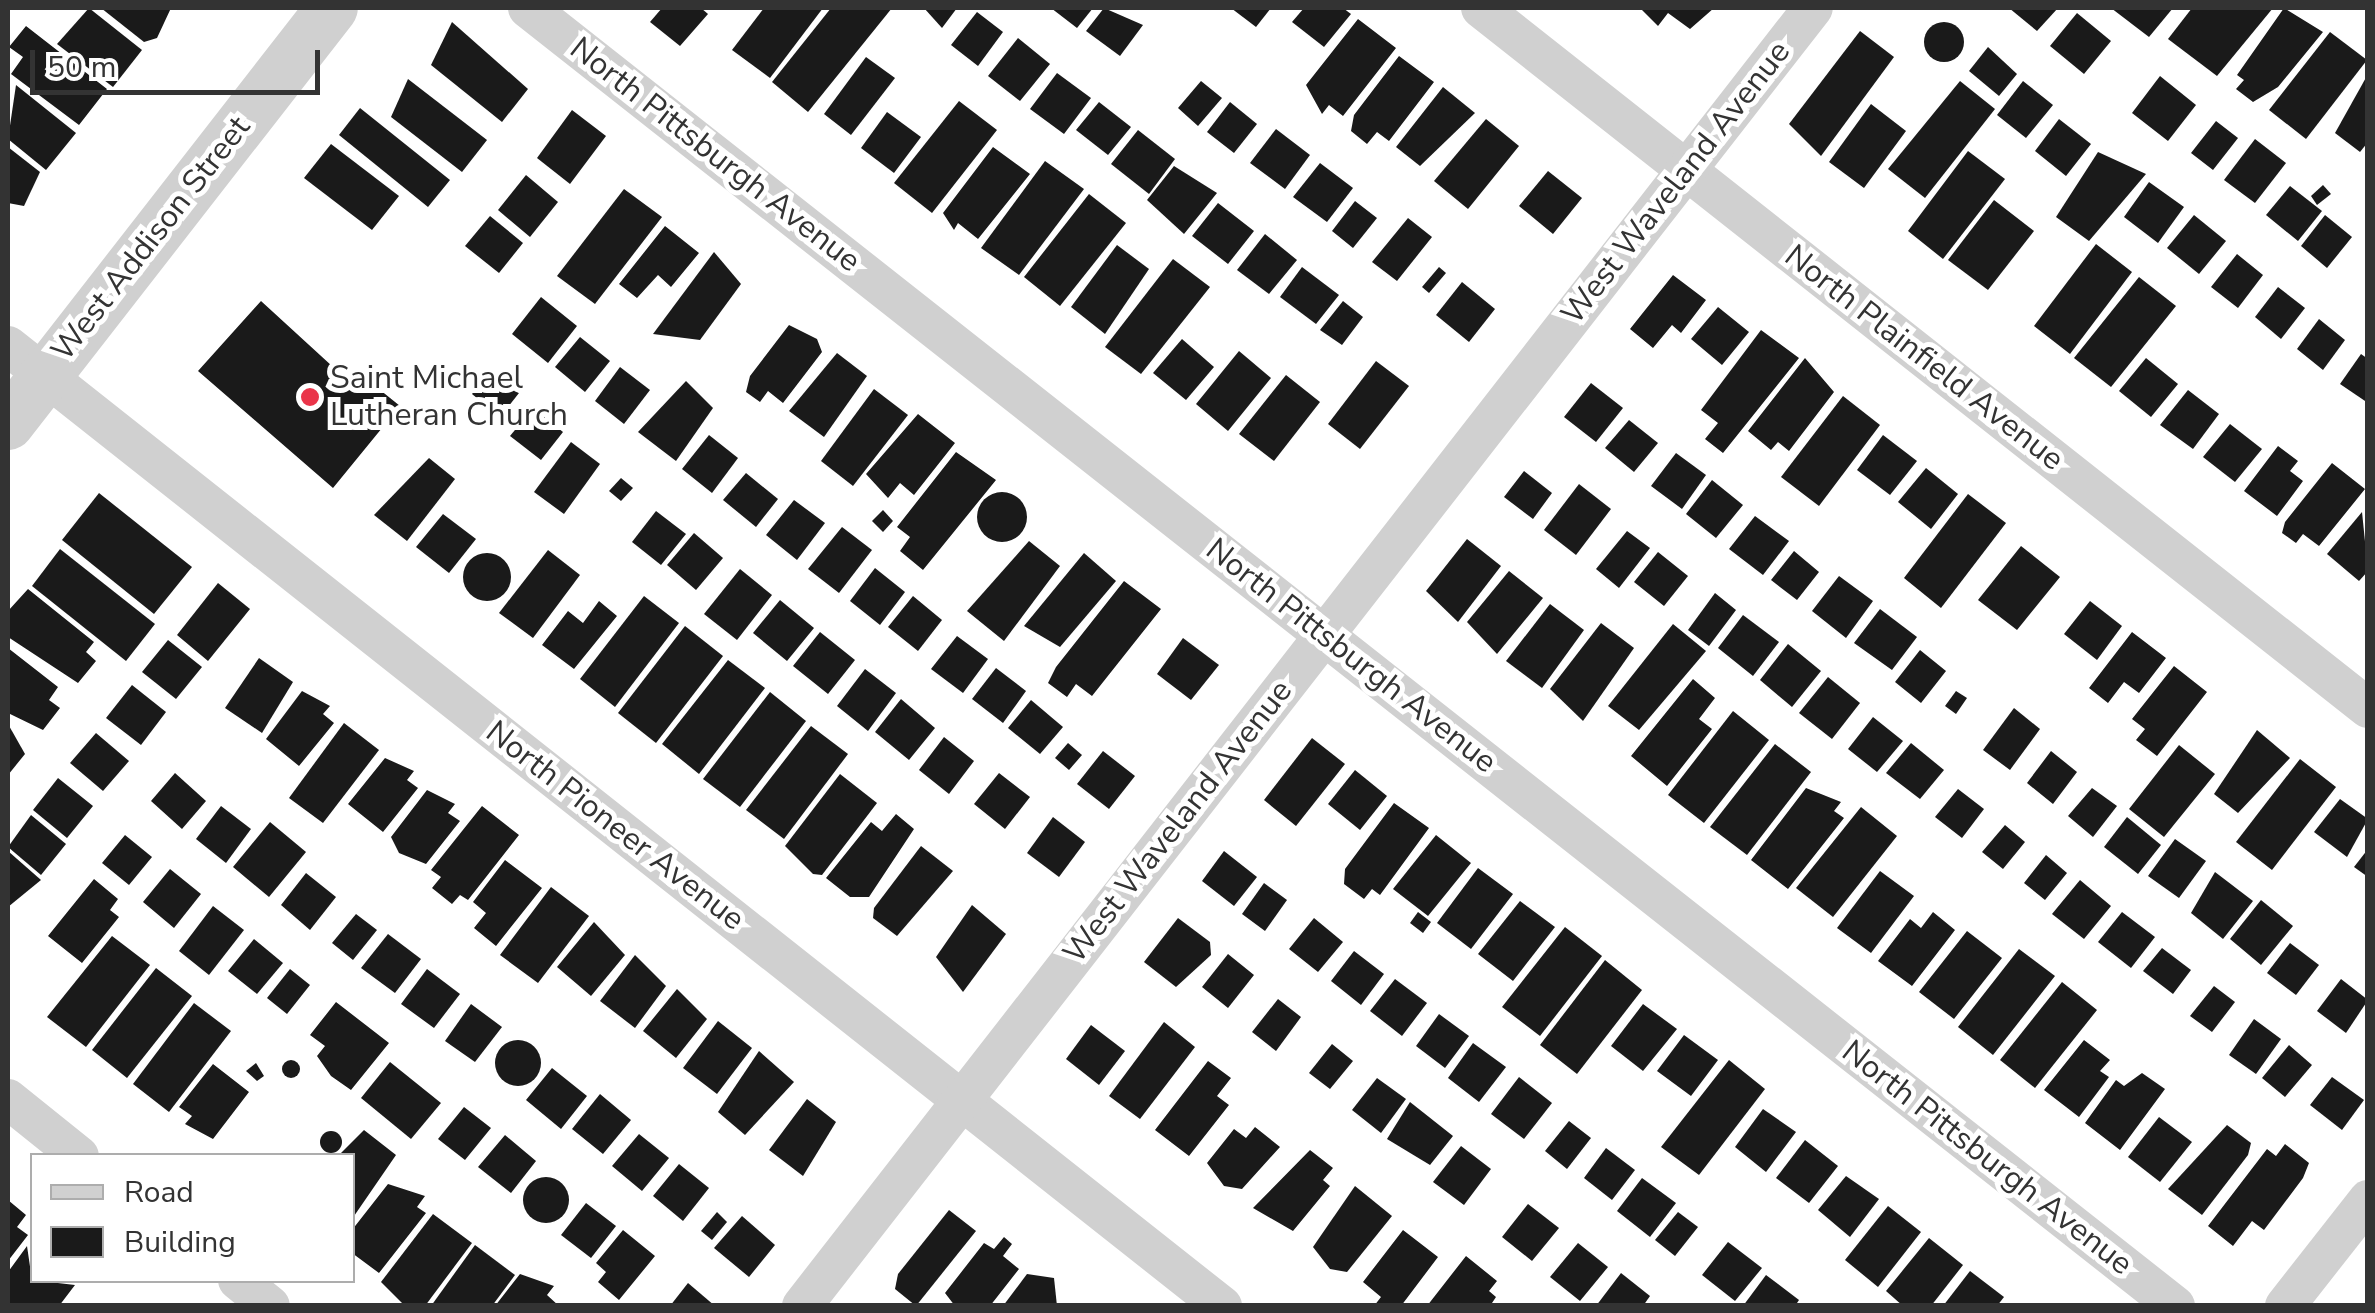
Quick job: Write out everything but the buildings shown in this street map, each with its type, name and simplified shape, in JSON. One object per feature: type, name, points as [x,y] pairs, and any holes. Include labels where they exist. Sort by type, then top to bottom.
[{"type":"street","name":"West Addison Street","points":[[8,424],[26,361],[332,8]]},
{"type":"street","name":"North Pittsburgh Avenue","points":[[528,8],[2175,1306]]},
{"type":"street","name":"North Plainfield Avenue","points":[[1481,8],[2368,708]]},
{"type":"street","name":"West Waveland Avenue","points":[[802,1306],[1813,8]]},
{"type":"street","name":"North Pioneer Avenue","points":[[26,361],[1222,1306]]},
{"type":"street","points":[[8,1099],[76,1153]]},
{"type":"street","points":[[2286,1306],[2368,1200]]},
{"type":"street","points":[[242,1283],[270,1306]]},
{"type":"place","name":"Saint Michael Lutheran Church","points":[[310,397]]}]
